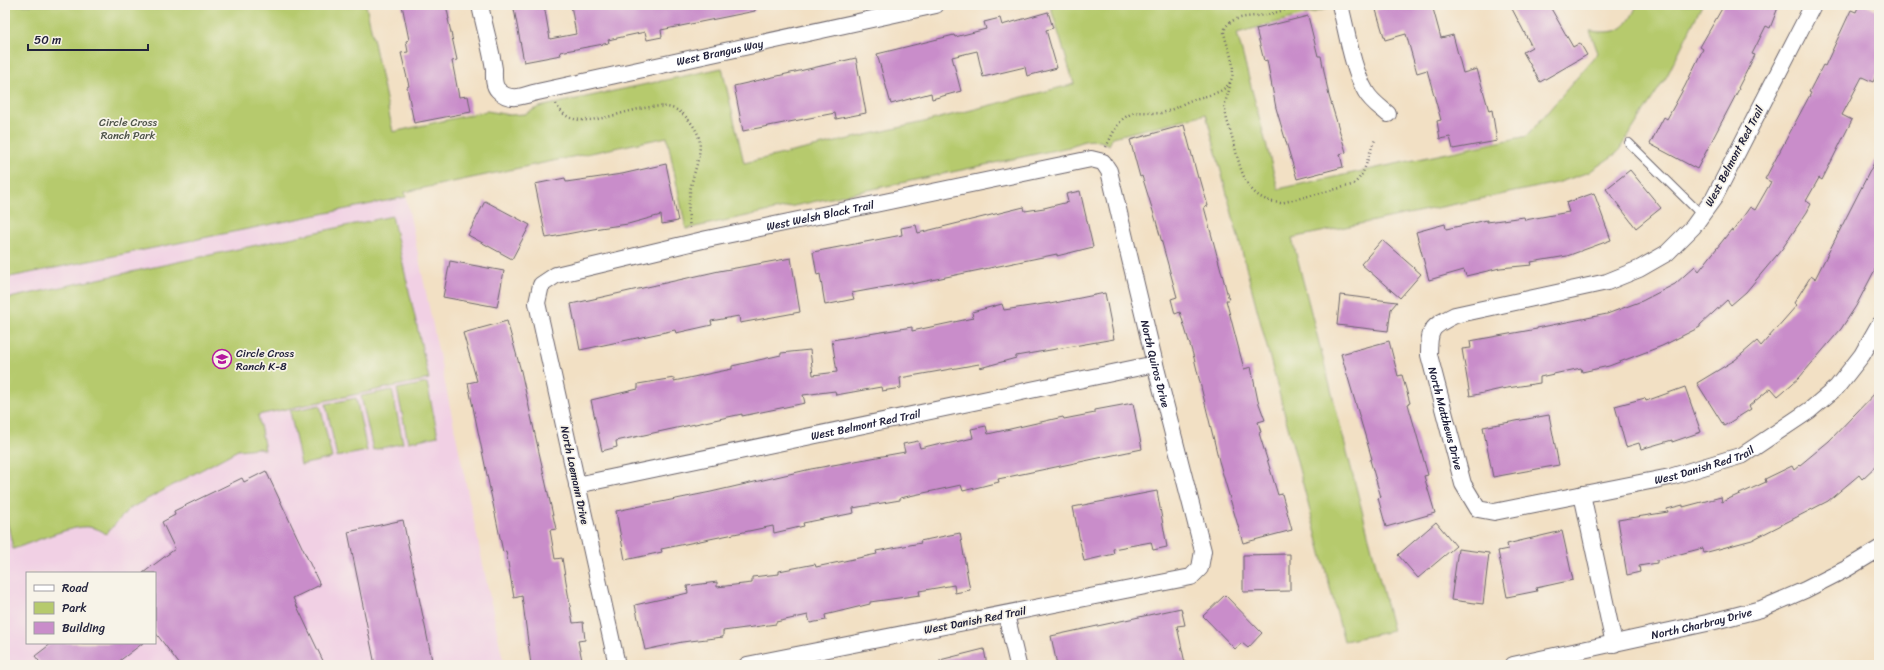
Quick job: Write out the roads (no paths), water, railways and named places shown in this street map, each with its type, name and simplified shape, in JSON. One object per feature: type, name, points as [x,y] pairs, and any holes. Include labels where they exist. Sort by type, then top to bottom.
[{"type":"street","name":"West Brangus Way","points":[[480,5],[494,68],[494,84],[498,90],[510,98],[519,98],[533,93],[936,5]]},
{"type":"street","points":[[1340,5],[1359,79],[1366,93],[1375,104],[1388,114]]},
{"type":"street","name":"West Belmont Red Trail","points":[[1436,325],[1455,315],[1607,282],[1632,272],[1667,254],[1693,227],[1714,198],[1813,5]]},
{"type":"street","name":"West Welsh Black Trail","points":[[540,285],[556,275],[707,239],[1091,159],[1105,154]]},
{"type":"street","name":"North Quiros Drive","points":[[1105,154],[1203,551],[1200,568]]},
{"type":"street","name":"North Loemann Drive","points":[[540,285],[537,303],[617,665]]},
{"type":"street","name":"North Matthews Drive","points":[[1436,325],[1429,338],[1429,355],[1463,484],[1478,509]]},
{"type":"street","name":"West Danish Red Trail","points":[[1478,509],[1494,512],[1670,477],[1743,455],[1810,410],[1837,387],[1862,355],[1879,325]]},
{"type":"street","name":"West Belmont Red Trail","points":[[577,484],[1156,364]]},
{"type":"street","points":[[1582,494],[1614,644]]},
{"type":"street","name":"North Charbray Drive","points":[[1513,665],[1707,623],[1761,609],[1805,590],[1846,569],[1879,549]]},
{"type":"street","name":"West Danish Red Trail","points":[[747,665],[1191,577],[1200,568]]},
{"type":"street","points":[[1006,614],[1018,665]]},
{"type":"lane","points":[[1629,143],[1702,215]]},
{"type":"place","name":"Circle Cross Ranch K-8","points":[[222,359]]},
{"type":"park label","name":"Circle Cross Ranch Park","points":[[128,128]]}]
